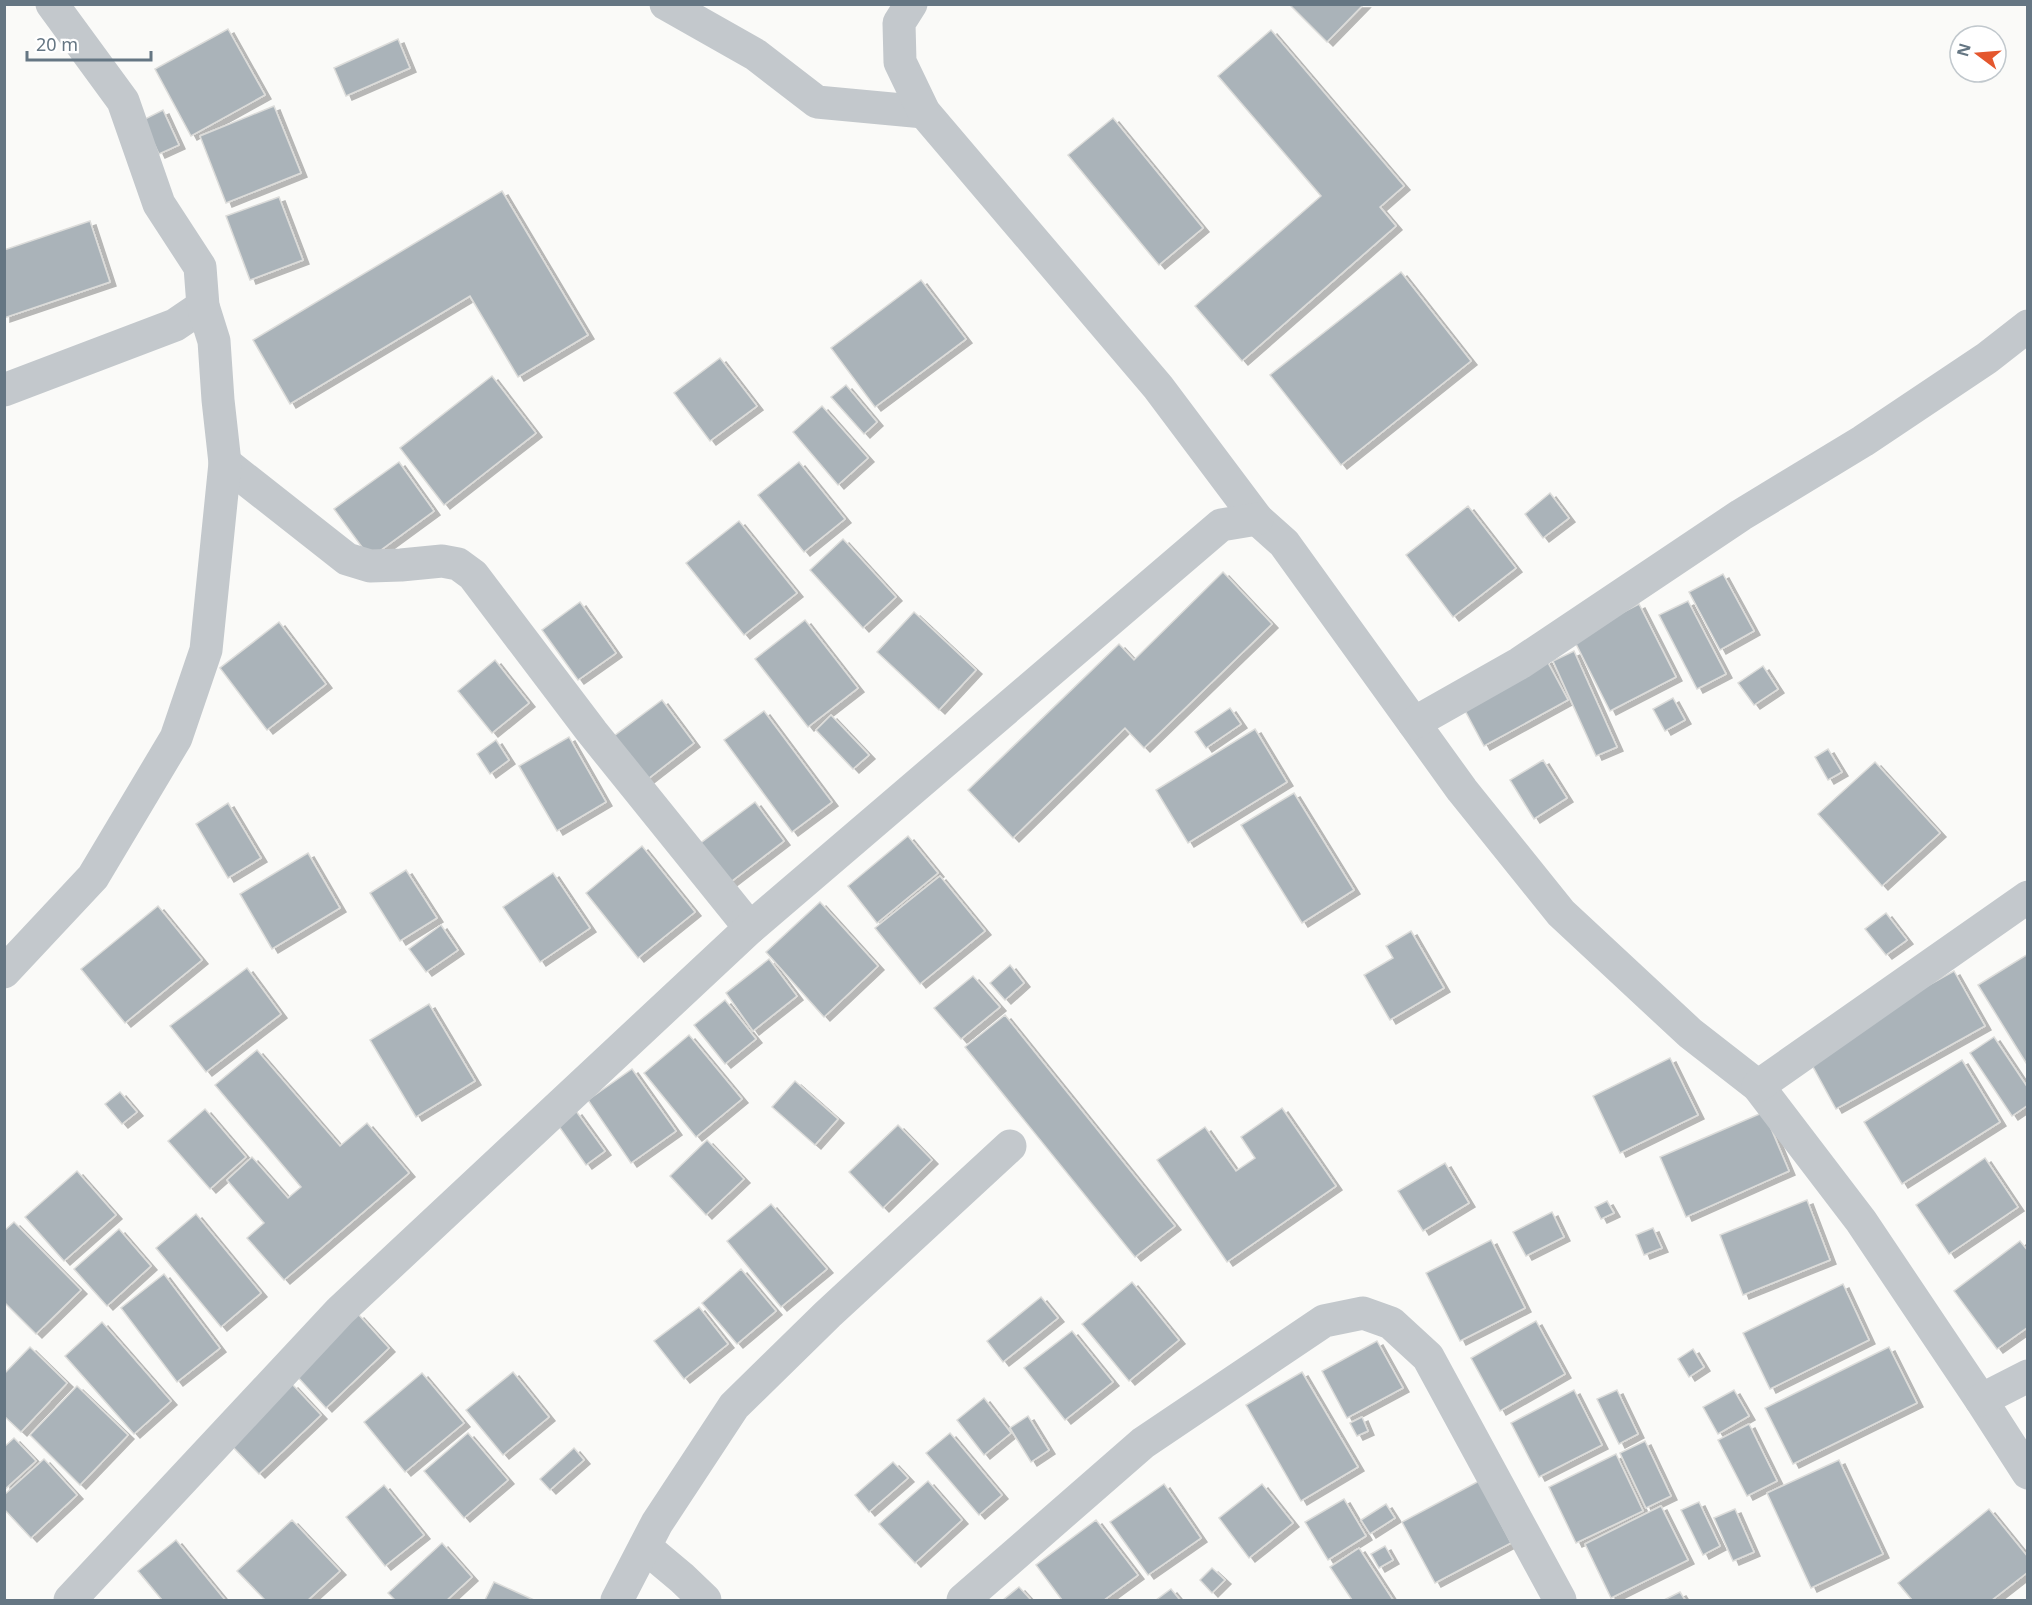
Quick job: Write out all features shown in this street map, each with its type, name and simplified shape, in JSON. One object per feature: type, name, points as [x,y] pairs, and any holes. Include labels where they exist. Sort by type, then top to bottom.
[{"type":"street","points":[[4,972],[93,877],[176,738],[206,650],[225,463],[214,341],[203,306],[200,267],[159,204],[123,100],[52,4]]},
{"type":"street","points":[[666,4],[756,55],[818,102],[924,112]]},
{"type":"street","points":[[911,4],[899,23],[900,62],[924,112],[1158,387],[1257,519],[1284,543],[1462,790],[1561,913],[1690,1033],[1758,1086],[1861,1221],[2028,1473]]},
{"type":"street","points":[[4,390],[175,325],[203,306]]},
{"type":"street","points":[[1414,723],[1520,663],[1741,515],[1863,441],[1987,358],[2028,326]]},
{"type":"street","points":[[225,463],[347,559],[370,566],[442,561],[458,564],[473,575],[599,741],[750,928]]},
{"type":"street","points":[[70,1600],[340,1311],[750,928],[1221,525],[1257,519]]},
{"type":"street","points":[[1758,1086],[2028,897]]},
{"type":"street","points":[[618,1600],[657,1523],[734,1406],[828,1314],[1010,1146]]},
{"type":"street","points":[[963,1600],[1143,1443],[1324,1321],[1363,1313],[1391,1323],[1428,1357],[1560,1600]]},
{"type":"street","points":[[1981,1400],[2028,1376]]},
{"type":"street","points":[[645,1547],[705,1600]]},
{"type":"building","points":[[1289,4],[1364,4],[1327,42]]},
{"type":"building","points":[[228,29],[265,95],[191,136],[155,69]]},
{"type":"building","points":[[1271,30],[1404,186],[1380,207],[1396,226],[1242,361],[1195,306],[1321,196],[1218,76]]},
{"type":"building","points":[[398,39],[410,68],[346,96],[334,68]]},
{"type":"building","points":[[274,106],[301,173],[226,203],[200,136]]},
{"type":"building","points":[[163,110],[179,145],[159,154],[143,120]]},
{"type":"building","points":[[1113,118],[1203,228],[1159,265],[1068,155]]},
{"type":"building","points":[[502,191],[588,335],[518,377],[470,296],[290,404],[253,340]]},
{"type":"building","points":[[279,197],[303,260],[250,280],[226,216]]},
{"type":"building","points":[[90,221],[110,282],[4,318],[4,250]]},
{"type":"building","points":[[1401,272],[1471,361],[1341,465],[1270,375]]},
{"type":"building","points":[[921,280],[966,339],[875,407],[831,348]]},
{"type":"building","points":[[720,358],[757,406],[710,441],[674,393]]},
{"type":"building","points":[[492,376],[536,433],[444,505],[400,448]]},
{"type":"building","points":[[846,385],[877,422],[864,434],[831,397]]},
{"type":"building","points":[[822,406],[868,458],[838,485],[793,432]]},
{"type":"building","points":[[399,462],[434,511],[370,558],[334,509]]},
{"type":"building","points":[[799,462],[845,519],[804,552],[758,495]]},
{"type":"building","points":[[1550,493],[1569,518],[1543,538],[1525,514]]},
{"type":"building","points":[[1468,506],[1516,568],[1453,617],[1406,555]]},
{"type":"building","points":[[739,521],[797,593],[744,635],[686,563]]},
{"type":"building","points":[[843,539],[896,597],[863,628],[810,570]]},
{"type":"building","points":[[1223,572],[1272,624],[1144,748],[1125,728],[1013,838],[968,790],[1119,644],[1134,660]]},
{"type":"building","points":[[1723,574],[1754,631],[1720,650],[1689,592]]},
{"type":"building","points":[[1688,601],[1726,674],[1697,689],[1659,615]]},
{"type":"building","points":[[580,602],[616,653],[578,680],[542,630]]},
{"type":"building","points":[[1639,604],[1676,677],[1610,711],[1573,638]]},
{"type":"building","points":[[914,612],[976,670],[939,710],[877,652]]},
{"type":"building","points":[[805,620],[858,688],[808,727],[755,659]]},
{"type":"building","points":[[279,622],[326,684],[267,730],[220,668]]},
{"type":"building","points":[[1574,651],[1617,747],[1596,756],[1553,661]]},
{"type":"building","points":[[1546,659],[1568,700],[1484,746],[1462,705]]},
{"type":"building","points":[[495,660],[529,703],[492,733],[458,691]]},
{"type":"building","points":[[1763,666],[1778,689],[1754,705],[1738,683]]},
{"type":"building","points":[[1673,698],[1685,720],[1665,731],[1653,709]]},
{"type":"building","points":[[662,700],[694,743],[644,782],[610,739]]},
{"type":"building","points":[[1230,708],[1241,724],[1206,748],[1195,732]]},
{"type":"building","points":[[764,711],[832,802],[792,832],[724,740]]},
{"type":"building","points":[[831,715],[869,755],[853,769],[816,730]]},
{"type":"building","points":[[1255,729],[1287,782],[1188,843],[1156,790]]},
{"type":"building","points":[[569,737],[606,802],[557,831],[519,766]]},
{"type":"building","points":[[496,740],[509,760],[490,774],[477,754]]},
{"type":"building","points":[[1828,749],[1842,772],[1828,780],[1815,757]]},
{"type":"building","points":[[1543,760],[1567,798],[1534,819],[1510,780]]},
{"type":"building","points":[[1875,762],[1940,833],[1882,886],[1818,814]]},
{"type":"building","points":[[1294,793],[1354,890],[1302,923],[1241,825]]},
{"type":"building","points":[[755,802],[784,841],[728,884],[698,845]]},
{"type":"building","points":[[228,803],[261,858],[228,878],[196,824]]},
{"type":"building","points":[[908,836],[938,873],[877,923],[848,886]]},
{"type":"building","points":[[642,846],[695,912],[638,958],[586,893]]},
{"type":"building","points":[[308,853],[340,908],[272,949],[240,894]]},
{"type":"building","points":[[406,870],[437,918],[400,941],[370,893]]},
{"type":"building","points":[[553,873],[590,928],[540,962],[503,907]]},
{"type":"building","points":[[940,876],[985,931],[920,984],[875,928]]},
{"type":"building","points":[[820,902],[878,966],[824,1017],[766,952]]},
{"type":"building","points":[[158,906],[202,960],[125,1023],[81,969]]},
{"type":"building","points":[[1886,913],[1907,940],[1886,955],[1865,929]]},
{"type":"building","points":[[441,925],[458,950],[426,972],[409,949]]},
{"type":"building","points":[[1411,931],[1444,988],[1390,1020],[1364,975],[1393,958],[1386,946]]},
{"type":"building","points":[[2028,954],[2028,1066],[1978,985]]},
{"type":"building","points":[[769,959],[797,996],[753,1031],[726,993]]},
{"type":"building","points":[[1010,965],[1024,983],[1005,1000],[990,983]]},
{"type":"building","points":[[247,968],[281,1014],[206,1072],[170,1026]]},
{"type":"building","points":[[1954,971],[1985,1026],[1836,1109],[1806,1054]]},
{"type":"building","points":[[973,976],[1000,1007],[961,1039],[934,1008]]},
{"type":"building","points":[[725,1000],[756,1039],[725,1064],[694,1025]]},
{"type":"building","points":[[429,1004],[475,1081],[416,1117],[370,1040]]},
{"type":"building","points":[[1005,1015],[1175,1226],[1135,1257],[965,1047]]},
{"type":"building","points":[[689,1035],[742,1099],[696,1137],[644,1073]]},
{"type":"building","points":[[1994,1037],[2028,1088],[2028,1105],[2012,1116],[1970,1053]]},
{"type":"building","points":[[257,1050],[340,1146],[367,1123],[409,1173],[284,1280],[247,1238],[264,1223],[227,1180],[252,1157],[288,1198],[301,1187],[215,1085]]},
{"type":"building","points":[[1670,1058],[1698,1115],[1620,1153],[1593,1096]]},
{"type":"building","points":[[1962,1060],[2000,1122],[1902,1184],[1864,1122]]},
{"type":"building","points":[[632,1069],[676,1131],[631,1163],[588,1100]]},
{"type":"building","points":[[795,1081],[838,1119],[815,1145],[772,1107]]},
{"type":"building","points":[[120,1092],[137,1112],[122,1124],[105,1104]]},
{"type":"building","points":[[1282,1108],[1336,1186],[1227,1262],[1157,1160],[1205,1127],[1236,1171],[1255,1158],[1241,1137]]},
{"type":"building","points":[[205,1109],[246,1157],[210,1189],[168,1141]]},
{"type":"building","points":[[576,1111],[605,1151],[586,1165],[558,1125]]},
{"type":"building","points":[[1764,1112],[1789,1171],[1686,1217],[1660,1157]]},
{"type":"building","points":[[898,1125],[932,1160],[883,1208],[849,1172]]},
{"type":"building","points":[[707,1140],[744,1179],[706,1215],[670,1176]]},
{"type":"building","points":[[1985,1158],[2018,1207],[1949,1254],[1916,1205]]},
{"type":"building","points":[[1445,1163],[1469,1203],[1423,1231],[1398,1191]]},
{"type":"building","points":[[77,1171],[116,1215],[64,1261],[25,1217]]},
{"type":"building","points":[[1807,1200],[1830,1260],[1743,1295],[1720,1235]]},
{"type":"building","points":[[1607,1201],[1614,1213],[1601,1219],[1595,1207]]},
{"type":"building","points":[[771,1204],[827,1269],[781,1307],[727,1241]]},
{"type":"building","points":[[1552,1212],[1564,1237],[1526,1256],[1513,1232]]},
{"type":"building","points":[[196,1214],[261,1293],[221,1327],[156,1248]]},
{"type":"building","points":[[14,1222],[81,1290],[36,1334],[4,1302],[4,1231]]},
{"type":"building","points":[[1653,1228],[1662,1248],[1644,1255],[1636,1235]]},
{"type":"building","points":[[119,1229],[151,1266],[107,1306],[74,1269]]},
{"type":"building","points":[[1491,1240],[1525,1308],[1460,1341],[1426,1273]]},
{"type":"building","points":[[2020,1241],[2028,1251],[2028,1327],[1997,1349],[1954,1291]]},
{"type":"building","points":[[741,1269],[776,1311],[737,1344],[702,1303]]},
{"type":"building","points":[[164,1274],[220,1348],[177,1382],[121,1308]]},
{"type":"building","points":[[1132,1282],[1179,1340],[1129,1381],[1082,1324]]},
{"type":"building","points":[[1843,1284],[1869,1340],[1770,1389],[1743,1333]]},
{"type":"building","points":[[1041,1297],[1058,1318],[1003,1362],[987,1341]]},
{"type":"building","points":[[699,1307],[728,1344],[684,1379],[654,1341]]},
{"type":"building","points":[[358,1314],[389,1348],[326,1408],[295,1374]]},
{"type":"building","points":[[1536,1321],[1565,1374],[1500,1411],[1471,1358]]},
{"type":"building","points":[[102,1322],[171,1401],[134,1434],[65,1356]]},
{"type":"building","points":[[1072,1331],[1113,1382],[1065,1420],[1024,1368]]},
{"type":"building","points":[[1377,1341],[1403,1388],[1347,1418],[1322,1371]]},
{"type":"building","points":[[30,1347],[67,1383],[21,1432],[4,1416],[4,1374]]},
{"type":"building","points":[[1889,1347],[1917,1403],[1793,1464],[1765,1408]]},
{"type":"building","points":[[1693,1349],[1704,1367],[1689,1377],[1678,1359]]},
{"type":"building","points":[[513,1372],[549,1417],[503,1455],[466,1410]]},
{"type":"building","points":[[1302,1372],[1358,1467],[1301,1501],[1246,1405]]},
{"type":"building","points":[[422,1373],[464,1423],[405,1472],[364,1422]]},
{"type":"building","points":[[292,1384],[321,1415],[259,1474],[229,1443]]},
{"type":"building","points":[[77,1386],[128,1435],[80,1485],[30,1435]]},
{"type":"building","points":[[1574,1390],[1602,1445],[1539,1477],[1511,1423]]},
{"type":"building","points":[[1617,1390],[1638,1434],[1619,1444],[1597,1399]]},
{"type":"building","points":[[1734,1390],[1749,1416],[1718,1434],[1703,1407]]},
{"type":"building","points":[[984,1398],[1011,1433],[984,1455],[957,1420]]},
{"type":"building","points":[[1028,1416],[1049,1450],[1031,1462],[1010,1428]]},
{"type":"building","points":[[1362,1417],[1368,1431],[1357,1436],[1350,1423]]},
{"type":"building","points":[[1749,1424],[1777,1481],[1747,1496],[1718,1440]]},
{"type":"building","points":[[468,1433],[508,1480],[464,1518],[424,1471]]},
{"type":"building","points":[[950,1433],[1002,1495],[979,1515],[926,1453]]},
{"type":"building","points":[[14,1438],[36,1461],[4,1490],[4,1447]]},
{"type":"building","points":[[1645,1441],[1671,1496],[1646,1508],[1620,1453]]},
{"type":"building","points":[[574,1448],[584,1460],[550,1490],[540,1479]]},
{"type":"building","points":[[1616,1454],[1643,1511],[1576,1543],[1549,1487]]},
{"type":"building","points":[[44,1459],[77,1495],[31,1538],[4,1509],[4,1495]]},
{"type":"building","points":[[1839,1460],[1883,1554],[1811,1588],[1767,1493]]},
{"type":"building","points":[[893,1462],[908,1478],[869,1512],[855,1495]]},
{"type":"building","points":[[928,1481],[962,1520],[915,1563],[879,1524]]},
{"type":"building","points":[[1479,1481],[1511,1543],[1435,1583],[1402,1522]]},
{"type":"building","points":[[1164,1484],[1201,1538],[1148,1575],[1110,1522]]},
{"type":"building","points":[[1262,1484],[1293,1523],[1249,1558],[1219,1518]]},
{"type":"building","points":[[384,1485],[424,1535],[385,1566],[346,1517]]},
{"type":"building","points":[[1344,1499],[1366,1536],[1328,1560],[1305,1522]]},
{"type":"building","points":[[1699,1502],[1720,1546],[1703,1555],[1681,1510]]},
{"type":"building","points":[[1386,1504],[1395,1518],[1370,1534],[1361,1520]]},
{"type":"building","points":[[1661,1506],[1688,1560],[1611,1598],[1585,1544]]},
{"type":"building","points":[[1735,1509],[1754,1552],[1733,1561],[1714,1518]]},
{"type":"building","points":[[1989,1509],[2028,1557],[2028,1572],[1992,1600],[1912,1600],[1898,1583]]},
{"type":"building","points":[[292,1520],[340,1571],[308,1600],[265,1600],[237,1571]]},
{"type":"building","points":[[1096,1520],[1138,1575],[1104,1600],[1062,1600],[1036,1565]]},
{"type":"building","points":[[176,1540],[225,1600],[162,1600],[138,1571]]},
{"type":"building","points":[[442,1543],[472,1577],[447,1600],[395,1600],[388,1593]]},
{"type":"building","points":[[1385,1546],[1393,1560],[1379,1568],[1371,1554]]},
{"type":"building","points":[[1359,1548],[1393,1600],[1352,1600],[1330,1567]]},
{"type":"building","points":[[1212,1568],[1225,1580],[1212,1593],[1200,1580]]},
{"type":"building","points":[[494,1582],[534,1600],[485,1600]]},
{"type":"building","points":[[1019,1587],[1031,1600],[1003,1600]]},
{"type":"building","points":[[1171,1589],[1180,1600],[1156,1600]]},
{"type":"building","points":[[1680,1592],[1685,1600],[1664,1600]]}]
